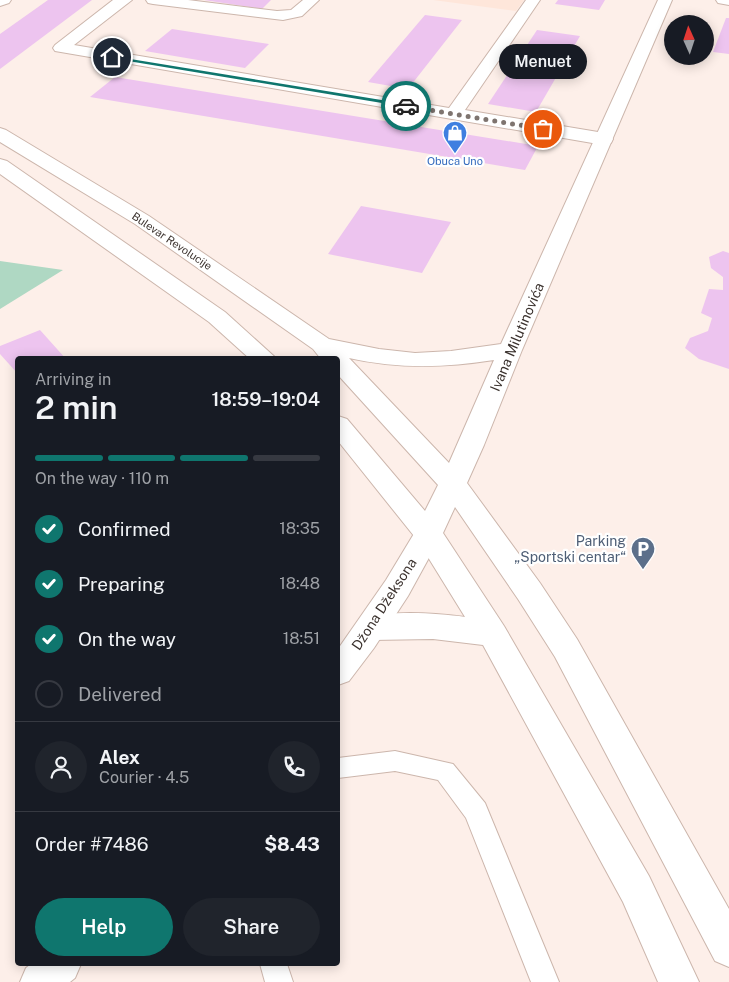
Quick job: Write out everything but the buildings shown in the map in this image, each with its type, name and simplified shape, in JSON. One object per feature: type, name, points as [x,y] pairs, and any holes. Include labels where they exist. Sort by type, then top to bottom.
[{"type":"main road","points":[[0,2],[4,0]]},
{"type":"main road","points":[[125,0],[61,48],[604,139]]},
{"type":"main road","points":[[153,0],[276,16],[290,16],[298,13],[312,0]]},
{"type":"main road","points":[[454,114],[533,0]]},
{"type":"main road","name":"Ivana Milutinovića","points":[[428,534],[471,445],[510,350],[665,0]]},
{"type":"main road","points":[[723,0],[729,1]]},
{"type":"main road","name":"Bulevar Revolucije","points":[[0,134],[142,220],[331,355]]},
{"type":"main road","points":[[0,165],[218,317],[262,356]]},
{"type":"main road","points":[[331,355],[373,356],[414,360],[450,358],[510,350]]},
{"type":"main road","name":"Bulevar Revolucije","points":[[340,364],[408,434],[453,484],[529,591],[566,648],[729,947]]},
{"type":"main road","points":[[340,427],[428,534],[493,635],[636,890],[679,982]]},
{"type":"main road","name":"Džona Džeksona","points":[[340,669],[372,628],[408,573],[428,534]]},
{"type":"main road","points":[[372,628],[430,626],[466,628],[493,635]]},
{"type":"main road","points":[[40,982],[59,966]]},
{"type":"lane","points":[[340,768],[395,761],[445,771],[476,811],[546,982]]},
{"type":"lane","points":[[275,966],[279,982]]},
{"type":"shaded area","points":[[433,0],[524,0],[516,11]]},
{"type":"green space","points":[[0,261],[63,270],[0,309]]},
{"type":"way so far","points":[[406,106],[543,129]]},
{"type":"place","name":"Menuet","points":[[543,129]]},
{"type":"place","name":"Obuca Uno","points":[[455,154]]},
{"type":"place","name":"Parking „Sportski centar“","points":[[643,570]]},
{"type":"route","points":[[112,57],[406,106]]}]
